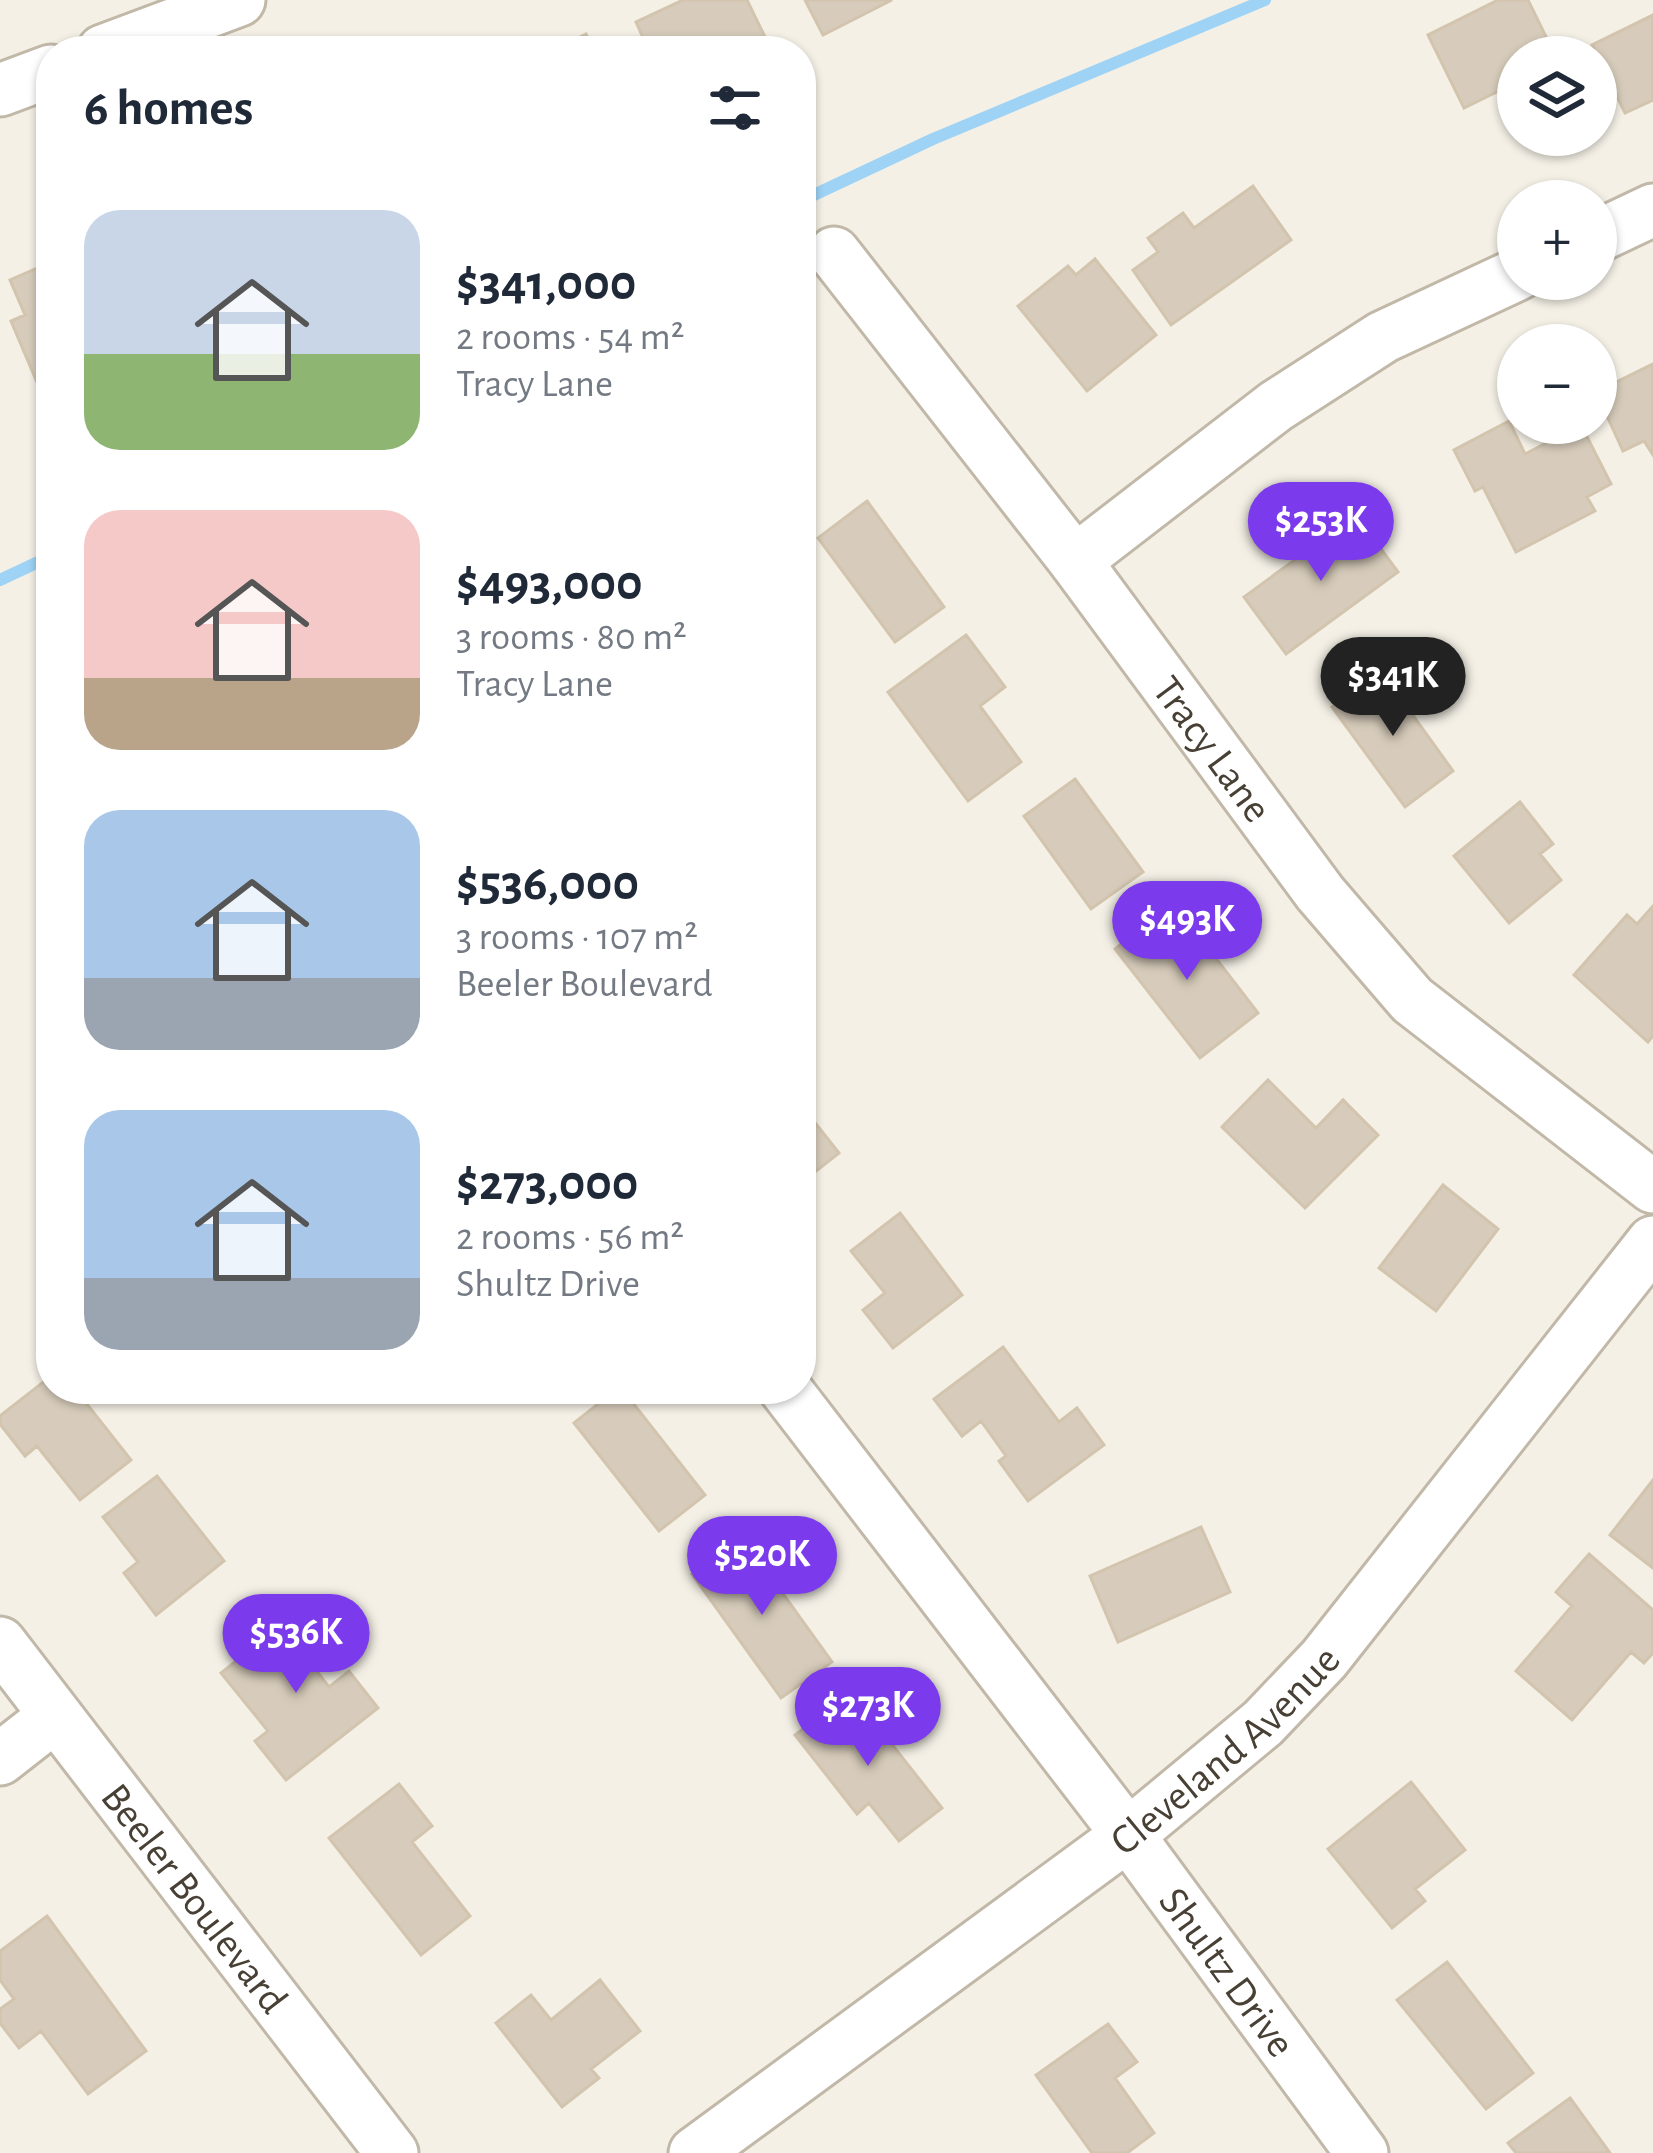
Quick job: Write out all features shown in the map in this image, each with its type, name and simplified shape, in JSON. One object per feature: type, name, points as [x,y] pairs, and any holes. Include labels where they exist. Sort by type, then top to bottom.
[{"type":"street","points":[[144,36],[239,0]]},
{"type":"street","points":[[0,90],[36,77]]},
{"type":"street","points":[[1617,227],[1653,210]]},
{"type":"street","name":"Tracy Lane","points":[[834,253],[1075,561],[1320,893],[1412,1000],[1653,1187]]},
{"type":"street","points":[[1075,561],[1276,406],[1383,337],[1497,284]]},
{"type":"street","name":"Cleveland Avenue","points":[[695,2153],[1128,1835],[1263,1724],[1324,1659],[1653,1242]]},
{"type":"street","name":"Shultz Drive","points":[[797,1404],[1128,1835],[1363,2153]]},
{"type":"street","name":"Beeler Boulevard","points":[[0,1643],[392,2153]]},
{"type":"street","points":[[0,1759],[56,1716]]},
{"type":"building","points":[[683,0],[747,0],[765,36],[642,36],[636,22]]},
{"type":"building","points":[[805,0],[892,0],[823,35]]},
{"type":"building","points":[[1498,0],[1528,0],[1546,36],[1497,36],[1497,92],[1464,108],[1428,35]]},
{"type":"building","points":[[1653,15],[1653,100],[1625,113],[1617,97],[1617,36],[1610,36]]},
{"type":"building","points":[[1253,186],[1291,240],[1171,325],[1133,270],[1158,252],[1148,238],[1183,213],[1194,228]]},
{"type":"building","points":[[1095,259],[1156,335],[1087,391],[1018,306],[1068,266],[1076,275]]},
{"type":"building","points":[[36,269],[36,380],[11,321],[25,315],[10,280]]},
{"type":"building","points":[[1653,364],[1653,455],[1644,441],[1623,451],[1617,438],[1617,382]]},
{"type":"building","points":[[1497,427],[1497,444],[1520,444],[1525,454],[1544,444],[1591,444],[1611,484],[1587,497],[1595,511],[1516,552],[1483,487],[1475,491],[1454,450]]},
{"type":"building","points":[[867,501],[944,607],[895,642],[818,538]]},
{"type":"building","points":[[1356,515],[1398,572],[1286,654],[1244,597]]},
{"type":"building","points":[[966,635],[1005,687],[980,706],[1021,762],[968,801],[888,692]]},
{"type":"building","points":[[1381,671],[1453,771],[1405,807],[1332,707]]},
{"type":"building","points":[[1075,779],[1143,872],[1091,909],[1024,816]]},
{"type":"building","points":[[1520,802],[1553,844],[1540,854],[1561,880],[1509,923],[1454,856]]},
{"type":"building","points":[[1653,906],[1653,1036],[1648,1042],[1574,975],[1627,915],[1637,924]]},
{"type":"building","points":[[1166,908],[1191,941],[1198,935],[1258,1013],[1200,1058],[1115,949]]},
{"type":"building","points":[[1268,1080],[1316,1128],[1343,1100],[1378,1135],[1305,1208],[1222,1127]]},
{"type":"building","points":[[816,1124],[839,1153],[816,1171]]},
{"type":"building","points":[[1443,1185],[1498,1229],[1436,1311],[1379,1268]]},
{"type":"building","points":[[900,1213],[962,1295],[893,1348],[863,1310],[885,1293],[851,1251]]},
{"type":"building","points":[[1003,1347],[1059,1422],[1077,1408],[1104,1445],[1028,1501],[999,1461],[1006,1456],[981,1421],[962,1436],[934,1399]]},
{"type":"building","points":[[36,1388],[36,1404],[87,1404],[131,1460],[80,1500],[37,1446],[25,1456],[0,1424],[0,1416]]},
{"type":"building","points":[[598,1404],[634,1404],[705,1495],[659,1531],[574,1423]]},
{"type":"building","points":[[157,1476],[224,1561],[156,1615],[124,1573],[138,1562],[103,1517]]},
{"type":"building","points":[[1653,1480],[1653,1568],[1610,1535]]},
{"type":"building","points":[[1201,1527],[1230,1592],[1118,1642],[1090,1576]]},
{"type":"building","points":[[743,1538],[832,1662],[781,1698],[692,1574]]},
{"type":"building","points":[[1589,1554],[1653,1610],[1653,1653],[1644,1663],[1631,1652],[1572,1720],[1516,1671],[1572,1606],[1556,1592]]},
{"type":"building","points":[[303,1608],[328,1639],[305,1656],[329,1687],[349,1671],[378,1708],[286,1780],[255,1741],[268,1731],[221,1673]]},
{"type":"building","points":[[842,1699],[856,1717],[865,1710],[942,1808],[899,1841],[869,1803],[857,1814],[795,1735]]},
{"type":"building","points":[[1411,1782],[1465,1850],[1415,1889],[1425,1901],[1392,1928],[1328,1849]]},
{"type":"building","points":[[399,1784],[432,1826],[412,1842],[470,1916],[421,1955],[329,1838]]},
{"type":"building","points":[[47,1916],[146,2051],[88,2094],[41,2031],[19,2048],[0,2023],[0,2009],[14,1999],[0,1980],[0,1951]]},
{"type":"building","points":[[1447,1962],[1533,2073],[1486,2109],[1397,2000]]},
{"type":"building","points":[[600,1980],[640,2031],[591,2069],[599,2078],[562,2107],[496,2023],[531,1995],[551,2020]]},
{"type":"building","points":[[1108,2024],[1137,2062],[1115,2078],[1154,2133],[1127,2153],[1092,2153],[1036,2075]]},
{"type":"building","points":[[1570,2098],[1610,2153],[1516,2153],[1508,2143]]},
{"type":"waterway","points":[[816,194],[933,139],[1265,0]]},
{"type":"waterway","points":[[0,580],[36,563]]}]
